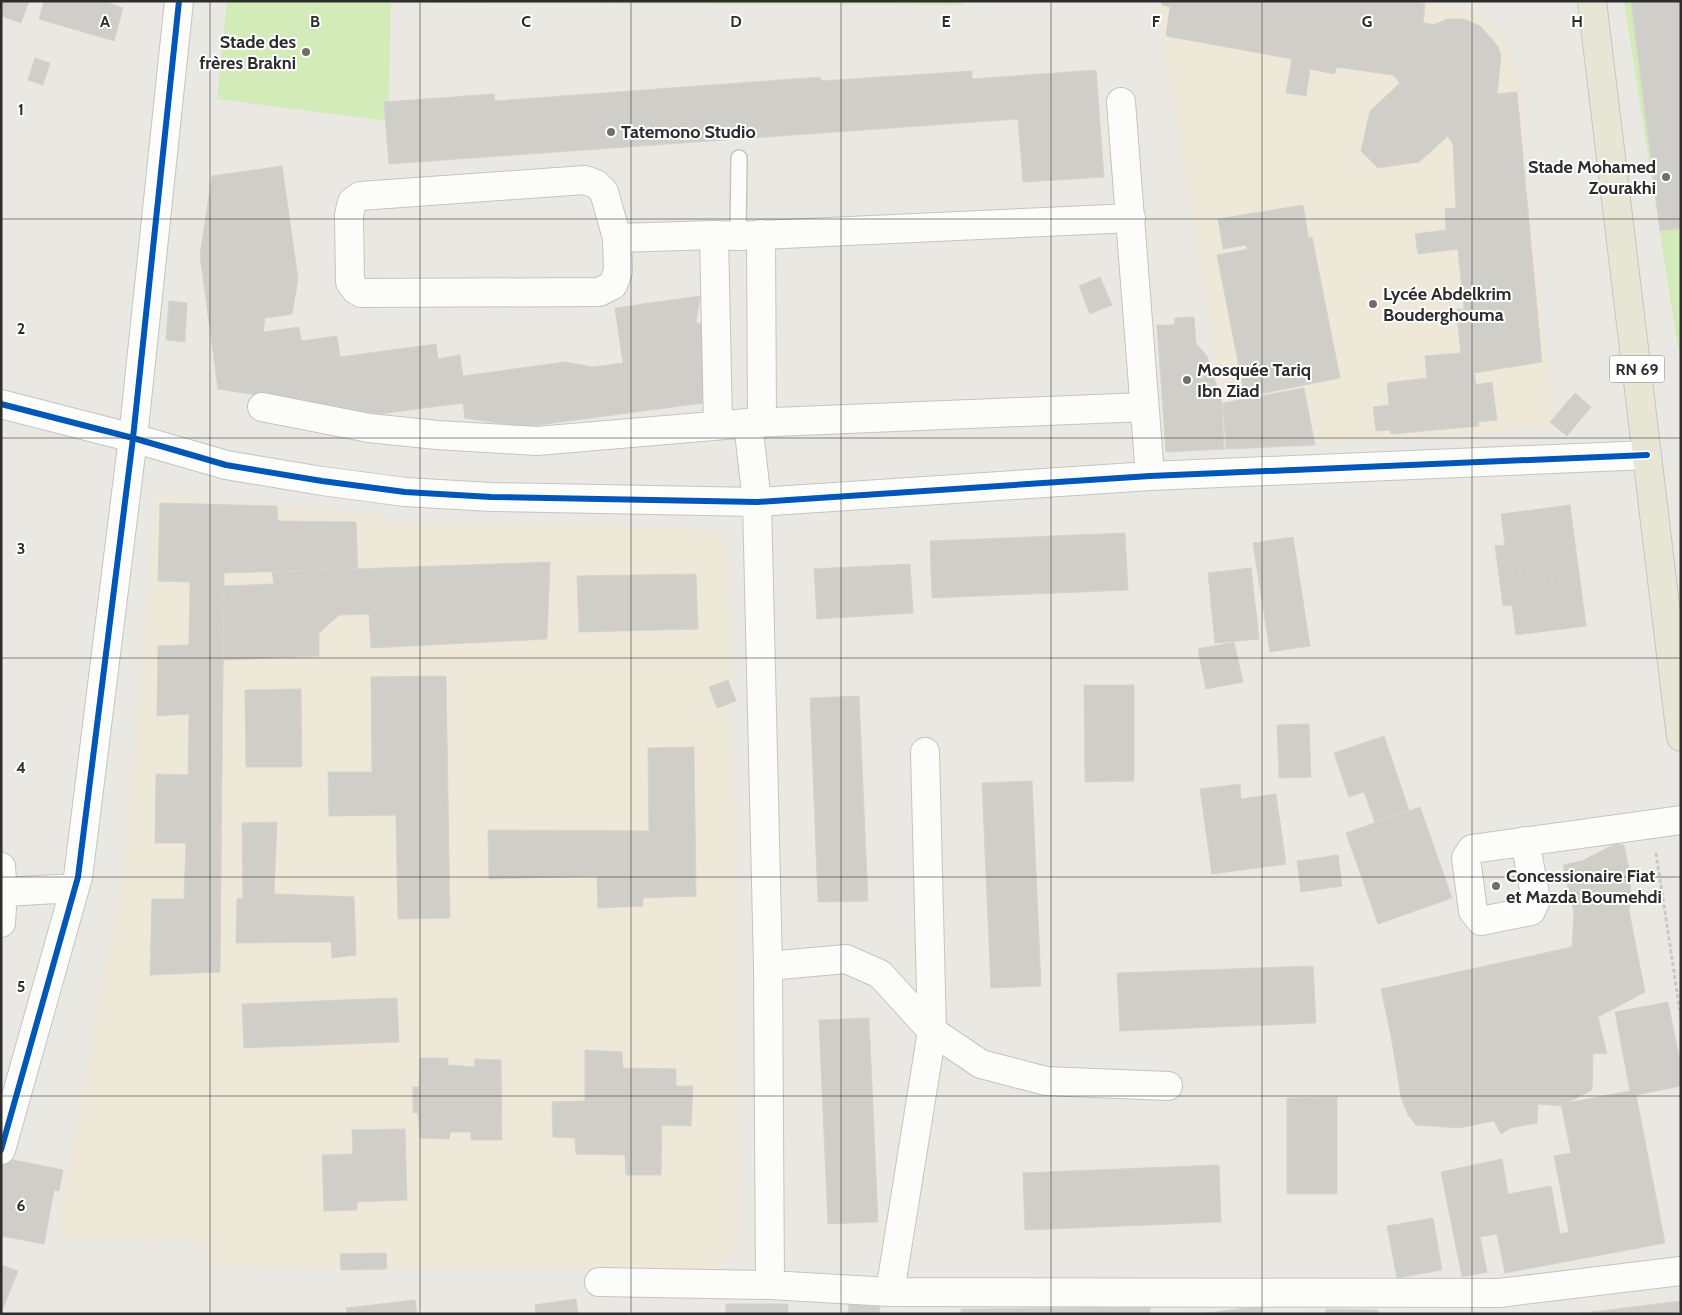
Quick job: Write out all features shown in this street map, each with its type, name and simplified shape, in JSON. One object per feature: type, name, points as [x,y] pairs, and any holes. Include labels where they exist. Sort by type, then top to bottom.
[{"type":"main road","name":"RN 69","points":[[1592,1],[1681,737]]},
{"type":"street","points":[[1,1150],[11,1080],[78,877],[133,438],[179,1]]},
{"type":"street","points":[[1121,102],[1150,476]]},
{"type":"street","points":[[585,180],[596,184],[604,192],[617,238],[618,271],[612,285],[599,292],[361,293],[350,282],[349,215],[352,202],[360,196],[585,180]]},
{"type":"street","points":[[617,238],[738,235],[1131,218]]},
{"type":"street","points":[[738,235],[755,423],[768,966],[770,1285]]},
{"type":"street","points":[[718,425],[738,235]]},
{"type":"street","points":[[1,404],[133,438],[226,465],[322,481],[405,492],[490,498],[757,502],[1150,476],[1647,455]]},
{"type":"street","points":[[262,407],[369,428],[437,435],[537,441],[718,425],[1144,407]]},
{"type":"street","points":[[890,1292],[932,1031],[926,752]]},
{"type":"street","points":[[1525,841],[1681,820]]},
{"type":"street","points":[[1,923],[2,879],[75,888]]},
{"type":"street","points":[[768,966],[846,959],[880,974],[932,1031],[981,1064],[1046,1081],[1168,1086]]},
{"type":"street","points":[[598,1282],[770,1285],[890,1292],[1499,1293],[1681,1271]]},
{"type":"lane","points":[[738,158],[738,235]]},
{"type":"path","points":[[1652,823],[1681,1018]]},
{"type":"shaded area","name":"Lycée Abdelkrim Bouderghouma","points":[[1156,1],[1424,1],[1473,13],[1497,28],[1510,48],[1520,90],[1531,220],[1554,426],[1318,445],[1306,388],[1223,402]]},
{"type":"shaded area","points":[[157,495],[382,514],[383,523],[698,528],[709,530],[725,543],[730,571],[738,1244],[728,1260],[716,1269],[328,1269],[208,1265],[209,1243],[56,1237],[124,862]]},
{"type":"green space","name":"Stade des frères Brakni","points":[[227,1],[963,1],[963,5],[391,3],[388,121],[217,99]]},
{"type":"green space","name":"Stade Mohamed Zourakhi","points":[[1624,1],[1681,1],[1681,353],[1679,354]]},
{"type":"building","points":[[1,1],[29,1],[21,23],[1,16]]},
{"type":"building","points":[[44,1],[110,1],[109,3],[123,8],[114,41],[39,19]]},
{"type":"building","points":[[1161,1],[1413,1],[1425,4],[1423,23],[1434,25],[1447,19],[1464,19],[1480,26],[1492,39],[1498,47],[1501,56],[1497,94],[1517,92],[1542,362],[1474,373],[1476,385],[1492,382],[1497,420],[1478,422],[1479,426],[1391,434],[1390,430],[1376,431],[1373,407],[1389,405],[1387,383],[1427,378],[1425,356],[1461,353],[1456,309],[1464,309],[1458,249],[1418,254],[1415,234],[1446,230],[1445,209],[1456,208],[1453,144],[1448,136],[1419,162],[1378,168],[1361,151],[1370,111],[1400,83],[1393,75],[1336,67],[1335,74],[1310,69],[1306,96],[1286,93],[1292,59],[1166,36],[1170,7],[1162,5]]},
{"type":"building","name":"Stade Mohamed Zourakhi","points":[[1631,1],[1681,1],[1681,228],[1660,231]]},
{"type":"building","points":[[35,58],[50,63],[43,85],[28,80]]},
{"type":"building","name":"Tatemono Studio","points":[[1096,70],[1104,177],[1023,182],[1018,119],[389,164],[384,102],[494,94],[495,101],[820,77],[821,81],[972,71],[972,79]]},
{"type":"building","points":[[282,166],[298,279],[292,314],[265,318],[263,332],[299,327],[301,341],[337,336],[340,357],[436,344],[438,359],[460,355],[463,376],[565,362],[593,367],[623,363],[615,308],[700,296],[696,323],[712,325],[713,335],[703,403],[523,427],[465,418],[463,403],[379,414],[218,389],[200,255],[212,176]]},
{"type":"building","points":[[1303,205],[1309,242],[1248,252],[1246,245],[1223,249],[1218,219]]},
{"type":"building","points":[[1312,237],[1340,378],[1245,397],[1217,255]]},
{"type":"building","points":[[1100,277],[1112,305],[1090,314],[1079,286]]},
{"type":"building","points":[[169,301],[187,303],[185,342],[166,340]]},
{"type":"building","name":"Mosquée Tariq Ibn Ziad","points":[[1194,317],[1196,343],[1207,356],[1222,403],[1224,449],[1166,452],[1157,325],[1174,325],[1175,318]]},
{"type":"building","points":[[1304,388],[1315,445],[1226,449],[1223,403]]},
{"type":"building","points":[[1575,393],[1591,407],[1567,436],[1550,422]]},
{"type":"building","points":[[160,503],[277,506],[278,521],[356,522],[358,569],[224,573],[220,972],[150,975],[152,899],[184,899],[186,843],[155,843],[156,774],[188,775],[189,714],[157,716],[158,646],[189,645],[190,582],[158,581]]},
{"type":"building","points":[[1570,505],[1586,626],[1516,635],[1512,605],[1503,606],[1495,546],[1505,545],[1501,514]]},
{"type":"building","points":[[1125,533],[1128,590],[932,598],[930,541]]},
{"type":"building","points":[[1293,537],[1310,646],[1270,652],[1253,543]]},
{"type":"building","points":[[1548,553],[1553,587],[1522,590],[1518,556]]},
{"type":"building","points":[[550,562],[547,639],[371,648],[369,614],[339,615],[319,633],[319,656],[223,660],[224,586],[274,584],[272,572]]},
{"type":"building","points":[[910,564],[913,613],[817,619],[814,569]]},
{"type":"building","points":[[1251,568],[1259,639],[1215,643],[1208,573]]},
{"type":"building","points":[[696,574],[698,629],[579,632],[577,576]]},
{"type":"building","points":[[1234,642],[1243,682],[1206,689],[1198,649]]},
{"type":"building","points":[[446,676],[450,918],[398,919],[396,815],[329,816],[328,772],[372,772],[371,677]]},
{"type":"building","points":[[728,680],[736,701],[717,708],[709,687]]},
{"type":"building","points":[[1084,685],[1134,685],[1134,781],[1085,782]]},
{"type":"building","points":[[301,689],[302,767],[246,767],[245,690]]},
{"type":"building","points":[[859,696],[868,901],[818,902],[810,698]]},
{"type":"building","points":[[1309,724],[1311,777],[1279,778],[1277,725]]},
{"type":"building","points":[[1384,736],[1409,810],[1375,822],[1364,792],[1349,797],[1334,753]]},
{"type":"building","points":[[694,747],[696,896],[643,898],[643,906],[598,908],[597,876],[489,879],[488,830],[649,831],[648,748]]},
{"type":"building","points":[[1032,781],[1041,986],[991,988],[982,783]]},
{"type":"building","points":[[1240,784],[1241,799],[1276,794],[1286,864],[1212,874],[1200,789]]},
{"type":"building","points":[[1420,807],[1452,898],[1378,924],[1346,833]]},
{"type":"building","points":[[277,822],[274,894],[354,897],[356,955],[332,958],[331,942],[236,943],[237,899],[243,898],[242,823]]},
{"type":"building","points":[[1615,844],[1624,845],[1631,878],[1629,911],[1645,992],[1598,1017],[1607,1054],[1593,1053],[1592,1090],[1561,1106],[1538,1104],[1537,1123],[1511,1128],[1501,1134],[1494,1121],[1459,1128],[1416,1125],[1408,1115],[1401,1097],[1381,989],[1572,947],[1574,913],[1563,865],[1582,861]]},
{"type":"building","points":[[1338,855],[1342,886],[1301,892],[1297,861]]},
{"type":"building","points":[[1313,966],[1316,1023],[1120,1031],[1117,973]]},
{"type":"building","points":[[397,998],[399,1042],[244,1048],[242,1004]]},
{"type":"building","points":[[1668,1002],[1681,1067],[1681,1086],[1636,1095],[1665,1243],[1505,1273],[1497,1234],[1480,1237],[1487,1272],[1462,1277],[1441,1172],[1502,1159],[1508,1194],[1551,1186],[1560,1234],[1569,1232],[1554,1156],[1571,1153],[1561,1104],[1630,1091],[1615,1012]]},
{"type":"building","points":[[869,1018],[878,1222],[828,1224],[819,1020]]},
{"type":"building","points":[[585,1050],[622,1052],[623,1068],[676,1069],[676,1086],[693,1086],[691,1126],[662,1125],[661,1175],[626,1175],[625,1155],[576,1154],[575,1138],[553,1137],[552,1102],[585,1101]]},
{"type":"building","points":[[420,1058],[448,1058],[448,1065],[474,1067],[475,1059],[501,1060],[502,1140],[471,1140],[471,1132],[450,1132],[449,1139],[420,1138],[418,1113],[413,1112],[413,1087],[419,1087]]},
{"type":"building","points":[[1337,1097],[1337,1194],[1287,1194],[1287,1098]]},
{"type":"building","points":[[405,1129],[407,1200],[357,1202],[357,1210],[324,1211],[322,1155],[353,1154],[352,1130]]},
{"type":"building","points":[[4,1158],[63,1170],[59,1191],[54,1190],[44,1244],[1,1236],[1,1171]]},
{"type":"building","points":[[1219,1165],[1221,1222],[1025,1230],[1023,1173]]},
{"type":"building","points":[[1433,1218],[1442,1270],[1397,1278],[1387,1226]]},
{"type":"building","points":[[386,1253],[387,1269],[341,1270],[340,1254]]},
{"type":"building","points":[[1,1265],[18,1271],[1,1313]]},
{"type":"building","points":[[576,1299],[578,1314],[536,1314],[535,1305]]},
{"type":"building","points":[[415,1300],[417,1314],[347,1314],[346,1308]]},
{"type":"building","points":[[1681,1301],[1681,1314],[1575,1314]]},
{"type":"building","points":[[726,1304],[788,1304],[788,1314],[726,1314]]},
{"type":"building","points":[[849,1304],[880,1307],[879,1314],[848,1314]]},
{"type":"building","points":[[1261,1306],[1262,1314],[1199,1314]]},
{"type":"building","points":[[1150,1307],[1150,1314],[961,1314],[961,1309]]},
{"type":"building","points":[[1326,1309],[1378,1310],[1378,1314],[1326,1314]]},
{"type":"cycle path","points":[[1,1150],[78,877],[133,438],[179,1]]},
{"type":"cycle path","points":[[1,404],[133,438],[226,465],[322,481],[405,492],[491,497],[757,502],[1150,476],[1647,455]]},
{"type":"place","name":"Stade des frères Brakni","points":[[306,52]]},
{"type":"place","name":"Tatemono Studio","points":[[611,132]]},
{"type":"place","name":"Stade Mohamed Zourakhi","points":[[1666,177]]},
{"type":"place","name":"Lycée Abdelkrim Bouderghouma","points":[[1373,304]]},
{"type":"place","name":"Mosquée Tariq Ibn Ziad","points":[[1187,380]]},
{"type":"place","name":"Concessionaire Fiat et Mazda Boumehdi","points":[[1496,886]]}]
